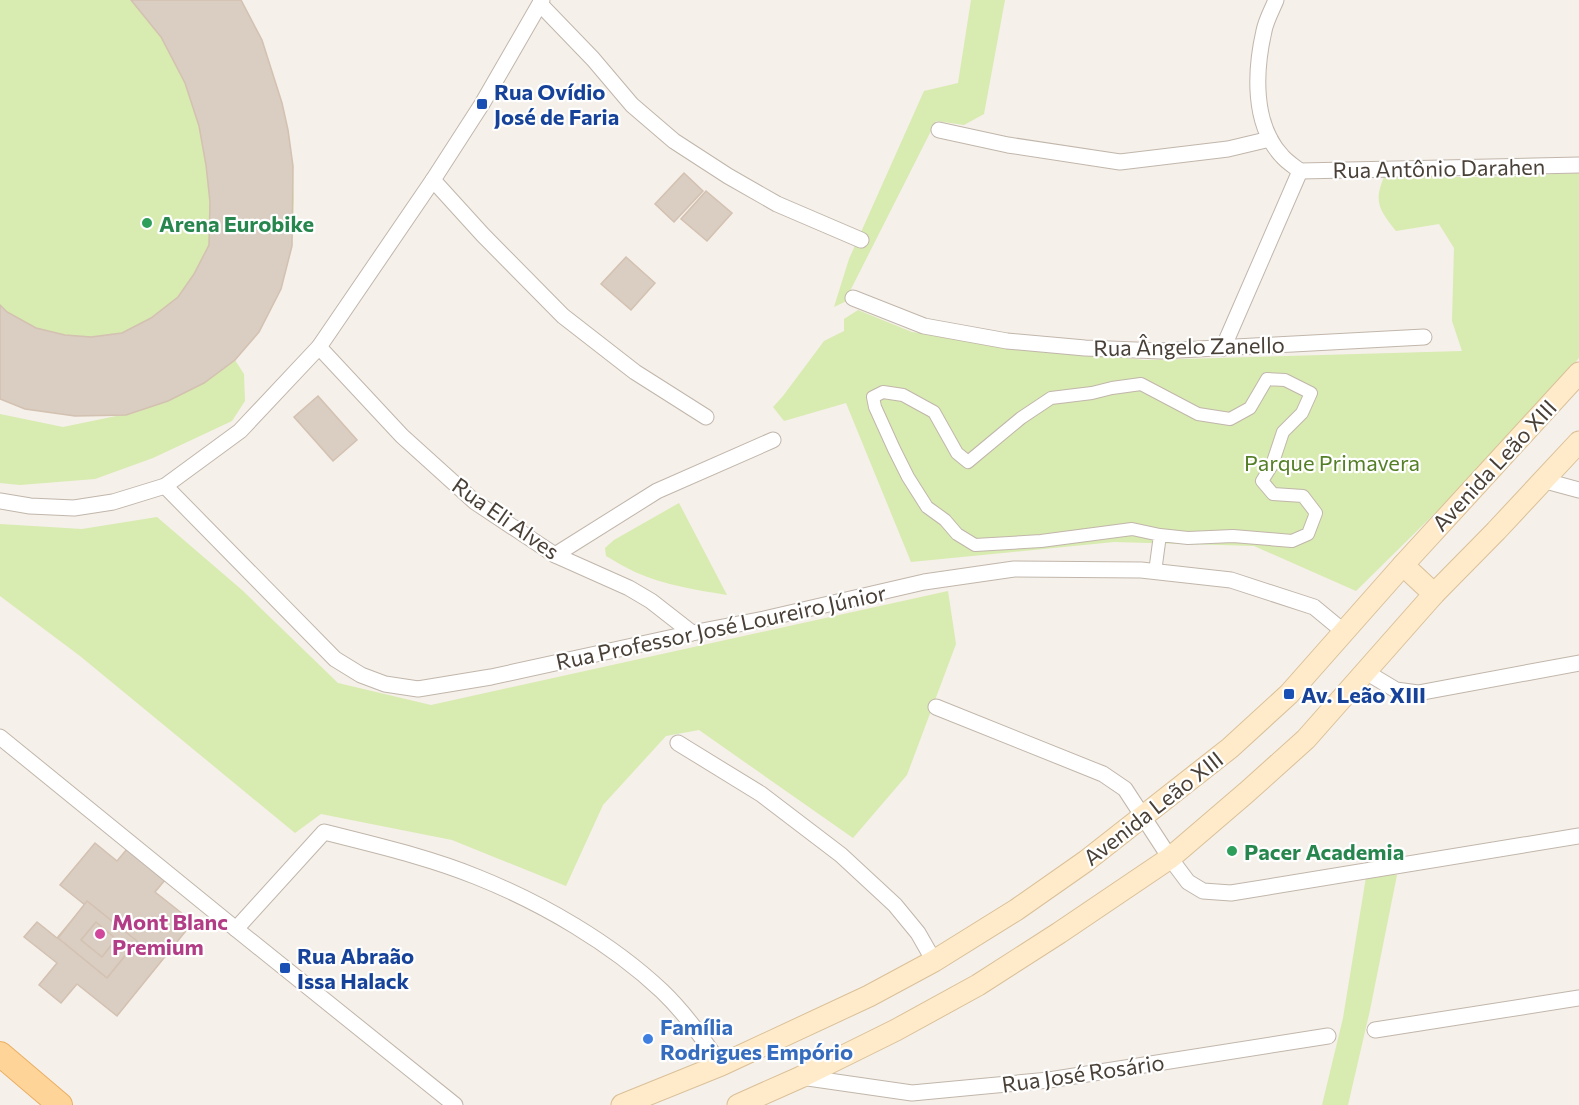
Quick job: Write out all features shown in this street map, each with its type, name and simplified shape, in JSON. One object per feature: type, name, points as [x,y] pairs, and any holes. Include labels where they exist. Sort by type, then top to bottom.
[{"type":"main road","name":"Avenida Leão XIII","points":[[622,1105],[721,1065],[869,996],[934,962],[1016,910],[1086,861],[1230,748],[1289,694],[1402,565],[1579,373]]},
{"type":"main road","name":"Avenida Leão XIII","points":[[738,1105],[896,1030],[978,986],[1170,858],[1306,739],[1434,594],[1579,442]]},
{"type":"main road","points":[[1402,565],[1434,594]]},
{"type":"main road","points":[[0,1054],[60,1105]]},
{"type":"street","points":[[1223,348],[1299,171],[1281,155],[1270,139],[1258,108],[1257,70],[1264,29],[1276,0]]},
{"type":"street","points":[[0,501],[30,506],[74,508],[114,502],[165,486],[240,431],[319,347],[482,104],[541,2],[632,105],[674,141],[777,204],[861,240]]},
{"type":"street","points":[[939,130],[1008,145],[1120,162],[1227,149],[1270,139]]},
{"type":"street","name":"Rua Antônio Darahen","points":[[1299,171],[1579,165]]},
{"type":"street","points":[[433,180],[483,235],[563,316],[635,372],[706,417]]},
{"type":"street","name":"Rua Ângelo Zanello","points":[[853,298],[924,326],[1007,341],[1084,348],[1161,351],[1424,337]]},
{"type":"street","name":"Rua Eli Alves","points":[[319,347],[402,436],[476,502],[555,555],[629,588],[651,601],[692,633]]},
{"type":"street","points":[[1267,379],[1285,380],[1311,393],[1302,413],[1283,432],[1272,465],[1262,481],[1273,494],[1304,496],[1316,513],[1308,534],[1292,541],[1160,535],[1132,529],[1041,541],[975,545],[957,534],[945,520],[927,507],[894,449],[875,407],[873,397],[883,392],[903,395],[933,412],[957,453],[968,462],[1021,418],[1051,398],[1141,384],[1198,414],[1230,418],[1250,408],[1267,379]]},
{"type":"street","points":[[555,555],[657,491],[773,440]]},
{"type":"street","points":[[1542,480],[1579,490]]},
{"type":"street","name":"Rua Professor José Loureiro Júnior","points":[[165,486],[335,659],[361,675],[385,684],[418,690],[491,677],[764,619],[924,582],[1014,569],[1141,570],[1231,580],[1314,607],[1343,631]]},
{"type":"street","points":[[1155,572],[1160,535]]},
{"type":"street","points":[[1366,672],[1396,690],[1419,693],[1579,663]]},
{"type":"street","points":[[936,707],[1103,774],[1125,789],[1188,882],[1203,891],[1231,893],[1579,836]]},
{"type":"street","points":[[0,737],[455,1105]]},
{"type":"street","points":[[678,743],[761,794],[841,855],[895,905],[918,933],[934,962]]},
{"type":"street","points":[[236,929],[324,832],[410,854],[477,877],[558,915],[615,952],[662,991],[695,1028],[721,1065]]},
{"type":"street","points":[[1375,1030],[1579,998]]},
{"type":"street","name":"Rua José Rosário","points":[[801,1077],[912,1093],[1049,1080],[1328,1036]]},
{"type":"green space","name":"Arena Eurobike","points":[[0,0],[241,0],[262,40],[288,130],[293,166],[292,246],[281,289],[235,360],[244,374],[245,401],[232,421],[153,458],[95,479],[20,485],[0,483],[0,414],[63,427],[121,415],[75,416],[25,409],[0,399]]},
{"type":"green space","points":[[971,0],[1005,0],[984,114],[964,125],[936,121],[851,289],[853,298],[834,307],[849,259],[924,91],[958,83]]},
{"type":"green space","name":"Parque Primavera","points":[[1579,173],[1579,358],[1495,454],[1356,591],[1254,546],[1114,542],[911,562],[846,403],[784,421],[773,407],[824,341],[844,331],[844,319],[858,310],[912,332],[1144,360],[1462,351],[1452,321],[1454,248],[1439,224],[1396,231],[1380,206],[1379,193],[1384,177],[1485,177]]},
{"type":"green space","points":[[679,503],[727,595],[681,587],[657,580],[635,572],[606,556],[605,548],[614,540]]},
{"type":"green space","points":[[157,517],[242,590],[338,683],[431,705],[948,591],[956,644],[907,775],[853,838],[699,730],[666,736],[603,805],[566,886],[452,840],[321,814],[295,833],[80,656],[0,596],[0,524],[82,529]]},
{"type":"green space","points":[[1367,871],[1397,875],[1348,1105],[1322,1105],[1343,1018]]},
{"type":"building","points":[[131,0],[241,0],[262,40],[282,103],[293,166],[292,246],[281,289],[259,332],[235,360],[204,383],[168,401],[126,415],[75,416],[25,409],[0,399],[0,305],[7,312],[36,328],[65,335],[91,337],[122,333],[151,318],[178,297],[194,274],[209,245],[210,202],[199,126],[185,83],[161,37]]},
{"type":"building","points":[[684,173],[703,191],[674,222],[655,204]]},
{"type":"building","points":[[706,191],[732,213],[707,241],[681,219]]},
{"type":"building","points":[[626,257],[655,283],[631,310],[601,284]]},
{"type":"building","points":[[318,396],[357,440],[333,461],[294,417]]},
{"type":"building","points":[[95,843],[117,861],[127,849],[165,880],[155,892],[193,922],[117,1016],[77,984],[61,1003],[39,985],[57,963],[24,937],[37,922],[57,938],[85,905],[60,885]]},
{"type":"building","points":[[87,901],[137,941],[107,978],[58,938]]},
{"type":"building","points":[[96,922],[116,939],[102,957],[81,940]]},
{"type":"place","name":"Rua Ovídio José de Faria","points":[[482,104]]},
{"type":"place","name":"Arena Eurobike","points":[[147,223]]},
{"type":"place","name":"Av. Leão XIII","points":[[1289,694]]},
{"type":"place","name":"Pacer Academia","points":[[1232,851]]},
{"type":"place","name":"Mont Blanc Premium","points":[[100,934]]},
{"type":"place","name":"Rua Abraão Issa Halack","points":[[285,968]]},
{"type":"place","name":"Família Rodrigues Empório","points":[[648,1039]]}]
